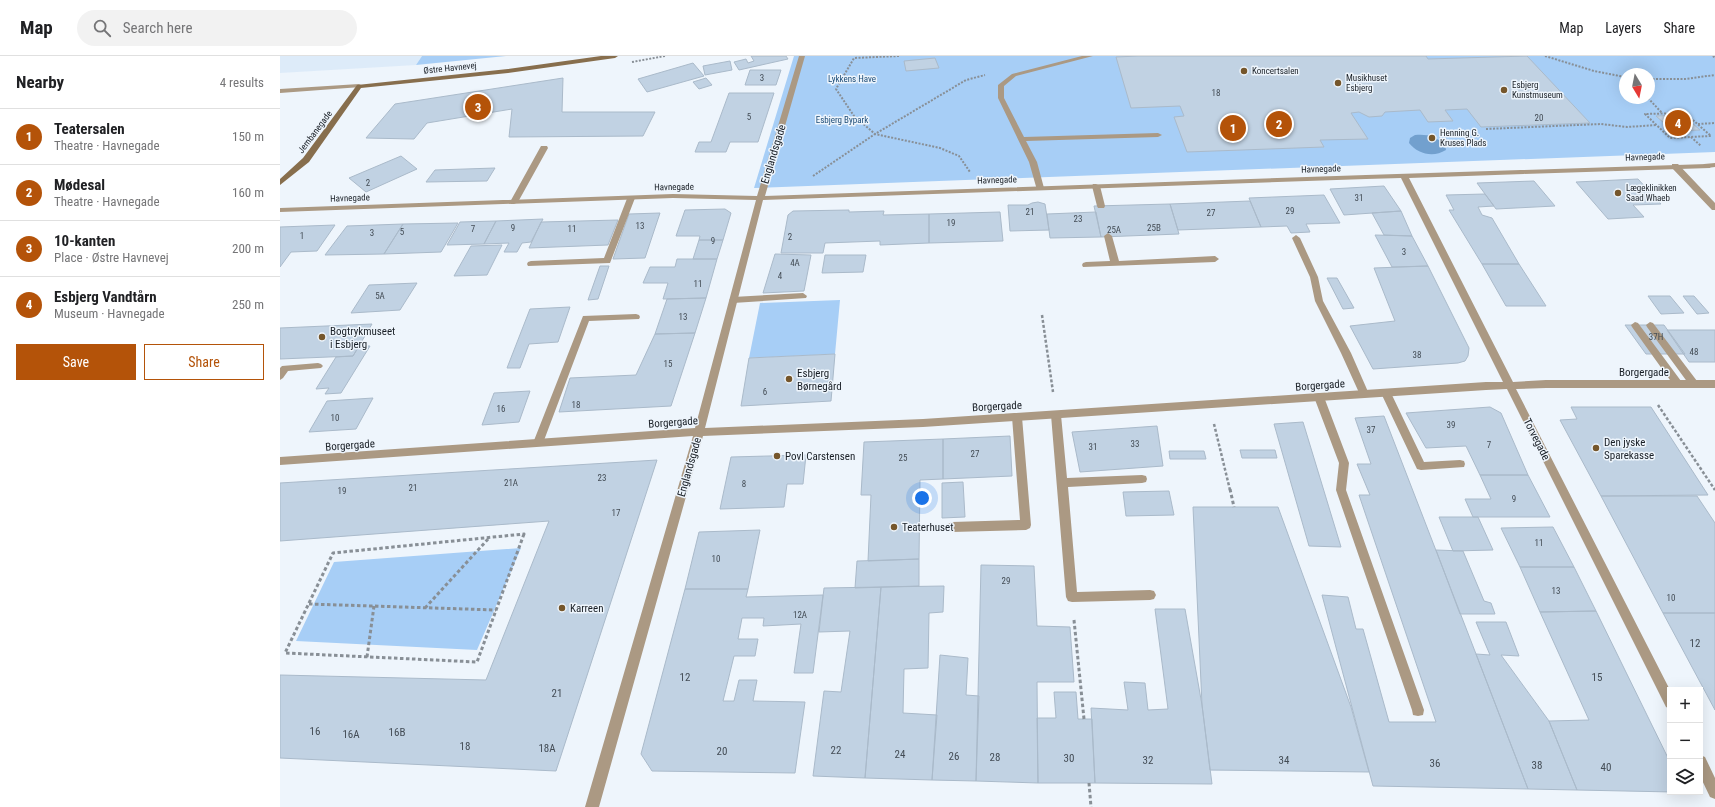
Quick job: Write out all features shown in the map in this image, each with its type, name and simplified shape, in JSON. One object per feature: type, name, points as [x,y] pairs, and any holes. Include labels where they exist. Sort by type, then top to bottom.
[{"type":"main road","name":"Østre Havnevej","points":[[359,86],[508,71],[615,56]]},
{"type":"main road","name":"Jernbanegade","points":[[280,183],[306,160],[359,86]]},
{"type":"street","name":"Englandsgade","points":[[592,807],[699,432],[760,198],[802,56]]},
{"type":"street","points":[[1040,188],[1033,162],[1002,98],[1001,85],[1014,75],[1090,56]]},
{"type":"street","points":[[280,91],[359,86]]},
{"type":"street","points":[[1023,139],[1158,135]]},
{"type":"street","points":[[514,202],[544,148]]},
{"type":"street","name":"Havnegade","points":[[280,210],[673,196],[760,198],[1715,165]]},
{"type":"street","points":[[1675,166],[1715,208]]},
{"type":"street","name":"Torvegade","points":[[1404,176],[1667,697]]},
{"type":"street","points":[[1096,186],[1101,206]]},
{"type":"street","points":[[531,264],[607,261],[631,198]]},
{"type":"street","points":[[1108,236],[1115,263]]},
{"type":"street","points":[[1296,238],[1314,277],[1319,301],[1346,353],[1364,394]]},
{"type":"street","points":[[1086,265],[1215,258]]},
{"type":"street","points":[[734,300],[803,296]]},
{"type":"street","points":[[538,444],[586,318],[636,317]]},
{"type":"street","points":[[1635,325],[1678,384]]},
{"type":"street","points":[[1650,325],[1694,384]]},
{"type":"street","points":[[280,376],[285,368],[318,366]]},
{"type":"street","name":"Borgergade","points":[[280,461],[699,432],[836,428],[1056,415],[1486,386],[1546,384],[1715,384]]},
{"type":"street","points":[[1386,393],[1421,466],[1460,464]]},
{"type":"street","points":[[1319,397],[1344,463],[1341,490],[1418,710]]},
{"type":"street","points":[[1056,415],[1072,597],[1150,595]]},
{"type":"street","points":[[952,527],[1026,525],[1017,417]]},
{"type":"street","points":[[1062,483],[1142,479]]},
{"type":"street","points":[[1703,768],[1715,792]]},
{"type":"path","points":[[899,56],[854,58],[836,89],[854,116],[875,134],[940,148],[959,156],[969,168],[971,173]]},
{"type":"path","points":[[1545,56],[1594,71],[1619,76]]},
{"type":"path","points":[[808,196],[813,176],[875,134],[966,80],[989,74]]},
{"type":"path","points":[[1655,79],[1685,79],[1715,75]]},
{"type":"path","points":[[1653,104],[1662,114]]},
{"type":"path","points":[[1685,113],[1711,136],[1670,138],[1645,114],[1662,114],[1685,113]]},
{"type":"path","points":[[1486,129],[1601,124],[1628,126],[1657,125]]},
{"type":"path","points":[[1698,124],[1715,124]]},
{"type":"path","points":[[1691,137],[1705,150]]},
{"type":"path","points":[[1042,315],[1056,415]]},
{"type":"path","points":[[1645,384],[1715,490]]},
{"type":"path","points":[[1209,405],[1234,507]]},
{"type":"path","points":[[524,534],[477,662],[285,653],[333,553],[490,538],[524,534]]},
{"type":"path","points":[[425,608],[490,538]]},
{"type":"path","points":[[1072,597],[1084,719]]},
{"type":"path","points":[[309,604],[496,610]]},
{"type":"path","points":[[367,657],[374,606]]},
{"type":"path","points":[[1089,783],[1092,807]]},
{"type":"shaded area","points":[[280,56],[422,56],[416,65],[280,73]]},
{"type":"shaded area","points":[[1415,135],[1427,135],[1435,138],[1445,145],[1446,150],[1436,154],[1426,154],[1421,152],[1409,143],[1410,138]]},
{"type":"green space","points":[[422,56],[506,56],[416,65]]},
{"type":"green space","name":"Esbjerg Bypark","points":[[794,56],[1715,56],[1715,152],[754,188]]},
{"type":"green space","points":[[840,300],[835,354],[749,358],[760,303]]},
{"type":"green space","points":[[521,548],[477,650],[296,641],[334,562]]},
{"type":"building","points":[[751,56],[786,56],[788,59],[739,70],[734,62],[746,59],[748,63],[754,61]]},
{"type":"building","name":"Musikhuset Esbjerg","points":[[1426,56],[1428,59],[1527,56],[1590,123],[1481,127],[1467,109],[1445,110],[1453,121],[1428,122],[1420,110],[1385,112],[1382,116],[1369,117],[1359,112],[1351,113],[1368,139],[1320,140],[1324,147],[1187,152],[1174,117],[1184,116],[1180,106],[1131,108],[1116,57]]},
{"type":"building","points":[[935,58],[939,68],[906,71],[904,61]]},
{"type":"building","points":[[730,61],[732,70],[705,75],[703,66]]},
{"type":"building","points":[[693,63],[704,76],[647,92],[638,79]]},
{"type":"building","points":[[750,70],[781,70],[776,85],[745,85]]},
{"type":"building","points":[[563,78],[562,112],[655,112],[643,136],[509,137],[512,109],[427,123],[414,139],[366,138],[395,104]]},
{"type":"building","points":[[706,78],[712,85],[699,89],[693,82]]},
{"type":"building","points":[[729,93],[774,93],[758,142],[730,142],[726,152],[695,152],[699,142],[711,142]]},
{"type":"building","points":[[1683,115],[1700,130],[1673,131],[1656,116]]},
{"type":"building","points":[[401,156],[417,169],[366,192],[349,178]]},
{"type":"building","points":[[495,168],[487,181],[426,182],[435,170]]},
{"type":"building","name":"Lægeklinikken Saad Whaeb","points":[[1638,179],[1661,204],[1633,205],[1644,217],[1608,219],[1576,182]]},
{"type":"building","points":[[1534,181],[1555,206],[1496,209],[1477,183]]},
{"type":"building","points":[[1384,186],[1401,211],[1344,215],[1330,189]]},
{"type":"building","points":[[1485,194],[1494,206],[1478,207],[1482,215],[1492,218],[1519,264],[1482,264],[1449,210],[1454,210],[1446,195]]},
{"type":"building","points":[[1324,195],[1340,223],[1306,224],[1310,232],[1291,233],[1287,226],[1261,227],[1249,198]]},
{"type":"building","points":[[1250,201],[1261,227],[1178,230],[1170,204]]},
{"type":"building","points":[[1038,202],[1045,204],[1049,230],[1010,231],[1008,205],[1028,205]]},
{"type":"building","points":[[1170,204],[1179,234],[1101,237],[1094,206]]},
{"type":"building","points":[[725,209],[731,213],[723,240],[699,240],[700,236],[676,236],[685,210]]},
{"type":"building","points":[[849,210],[849,212],[884,211],[883,215],[929,214],[929,243],[880,245],[880,241],[825,243],[823,253],[781,253],[788,215],[793,211]]},
{"type":"building","points":[[1401,211],[1412,236],[1384,235],[1372,213]]},
{"type":"building","points":[[1000,212],[1003,241],[929,243],[929,214]]},
{"type":"building","points":[[1096,212],[1101,237],[1050,238],[1047,214]]},
{"type":"building","points":[[660,213],[645,258],[613,259],[629,214]]},
{"type":"building","points":[[543,219],[531,242],[522,243],[517,252],[504,252],[509,243],[484,244],[496,221]]},
{"type":"building","points":[[618,220],[608,245],[529,248],[541,222]]},
{"type":"building","points":[[496,221],[484,244],[447,245],[460,222]]},
{"type":"building","points":[[458,223],[441,252],[384,254],[403,224]]},
{"type":"building","points":[[403,224],[384,254],[325,255],[347,226]]},
{"type":"building","points":[[335,225],[317,251],[291,252],[280,267],[280,227]]},
{"type":"building","points":[[1375,235],[1412,236],[1428,266],[1392,267]]},
{"type":"building","points":[[699,240],[723,240],[717,259],[693,259]]},
{"type":"building","points":[[502,245],[487,275],[454,276],[471,246]]},
{"type":"building","points":[[775,254],[811,255],[804,291],[763,293]]},
{"type":"building","points":[[825,255],[866,255],[863,272],[822,273]]},
{"type":"building","points":[[677,259],[717,259],[706,298],[663,299],[668,283],[643,283],[650,267],[675,267]]},
{"type":"building","points":[[1482,264],[1519,264],[1546,306],[1506,306]]},
{"type":"building","points":[[600,266],[609,266],[598,299],[588,300]]},
{"type":"building","points":[[1428,266],[1469,348],[1468,356],[1465,361],[1458,363],[1373,369],[1350,326],[1395,321],[1374,268]]},
{"type":"building","points":[[1327,278],[1337,278],[1354,308],[1343,309]]},
{"type":"building","points":[[417,283],[400,310],[351,313],[369,285]]},
{"type":"building","points":[[1648,296],[1670,296],[1684,313],[1661,314]]},
{"type":"building","points":[[1683,296],[1694,296],[1709,313],[1697,314]]},
{"type":"building","points":[[706,298],[695,333],[655,334],[667,299]]},
{"type":"building","points":[[570,307],[558,342],[529,344],[520,368],[507,368],[530,309]]},
{"type":"building","name":"Bogtrykmuseet i Esbjerg","points":[[372,324],[353,356],[280,359],[280,328]]},
{"type":"building","points":[[1625,325],[1664,325],[1685,354],[1646,354]]},
{"type":"building","points":[[1667,330],[1715,330],[1715,362],[1689,362]]},
{"type":"building","points":[[695,333],[671,406],[559,412],[570,378],[636,375],[655,334]]},
{"type":"building","points":[[359,346],[370,346],[341,393],[325,394],[329,388],[316,389],[336,357],[353,356]]},
{"type":"building","name":"Esbjerg Børnegård","points":[[835,354],[831,401],[741,406],[749,358]]},
{"type":"building","points":[[530,391],[519,422],[482,425],[494,393]]},
{"type":"building","points":[[373,398],[356,429],[309,432],[327,401]]},
{"type":"building","points":[[1490,407],[1501,413],[1528,475],[1480,475],[1466,446],[1426,448],[1406,413]]},
{"type":"building","points":[[1571,407],[1651,407],[1708,495],[1601,496],[1560,420],[1577,419]]},
{"type":"building","points":[[1384,416],[1528,789],[1373,786],[1322,595],[1348,597],[1356,629],[1363,629],[1389,722],[1436,722],[1359,495],[1370,495],[1357,464],[1371,464],[1355,418]]},
{"type":"building","points":[[1303,422],[1341,547],[1309,546],[1274,424]]},
{"type":"building","points":[[1157,426],[1163,466],[1080,472],[1072,432]]},
{"type":"building","points":[[1010,436],[1012,476],[943,479],[943,439]]},
{"type":"building","name":"Teaterhuset","points":[[943,439],[943,479],[920,480],[919,559],[868,561],[871,495],[861,495],[864,442]]},
{"type":"building","points":[[1240,450],[1275,450],[1277,458],[1242,458]]},
{"type":"building","points":[[1169,451],[1204,451],[1206,459],[1170,459]]},
{"type":"building","points":[[806,455],[803,484],[787,484],[784,507],[720,509],[731,457]]},
{"type":"building","name":"Karreen","points":[[657,460],[556,771],[280,758],[280,675],[486,680],[549,521],[280,541],[280,483]]},
{"type":"building","points":[[1480,475],[1528,475],[1550,517],[1473,517],[1465,499],[1491,499]]},
{"type":"building","points":[[963,482],[965,517],[942,518],[942,483]]},
{"type":"building","points":[[1169,491],[1174,515],[1126,516],[1123,492]]},
{"type":"building","points":[[1601,496],[1697,496],[1715,523],[1715,613],[1663,613]]},
{"type":"building","points":[[1193,507],[1278,507],[1351,707],[1369,772],[1210,770],[1202,705]]},
{"type":"building","points":[[1439,517],[1478,517],[1493,550],[1453,551]]},
{"type":"building","points":[[1553,527],[1574,567],[1520,567],[1501,528]]},
{"type":"building","points":[[760,530],[748,589],[685,589],[699,532]]},
{"type":"building","points":[[1436,550],[1463,551],[1484,601],[1491,603],[1495,614],[1460,614]]},
{"type":"building","points":[[919,559],[919,586],[855,588],[857,561]]},
{"type":"building","points":[[981,565],[1034,566],[1037,626],[1070,627],[1074,682],[1037,682],[1038,783],[976,781]]},
{"type":"building","points":[[1520,567],[1574,567],[1596,611],[1540,612]]},
{"type":"building","points":[[944,586],[943,612],[929,613],[928,668],[904,669],[903,713],[937,715],[932,780],[865,778],[881,587]]},
{"type":"building","points":[[881,587],[865,778],[813,776],[824,691],[841,692],[850,631],[819,632],[824,588]]},
{"type":"building","points":[[685,589],[748,589],[746,597],[823,595],[813,673],[794,673],[801,624],[763,626],[764,618],[742,618],[738,639],[758,639],[755,656],[734,656],[723,701],[734,701],[739,680],[757,680],[753,701],[805,702],[795,773],[652,771],[641,754]]},
{"type":"building","points":[[1155,609],[1185,609],[1202,705],[1212,784],[1095,783],[1091,708],[1128,710],[1124,682],[1145,683],[1148,710],[1168,709]]},
{"type":"building","points":[[1596,611],[1667,756],[1667,792],[1577,790],[1549,721],[1589,720],[1540,612]]},
{"type":"building","points":[[1663,613],[1715,613],[1715,710]]},
{"type":"building","points":[[1476,622],[1506,622],[1519,656],[1501,655],[1549,721],[1577,790],[1528,789],[1476,654],[1490,655]]},
{"type":"building","points":[[940,655],[968,658],[966,695],[979,696],[976,781],[932,780]]},
{"type":"building","points":[[1054,692],[1076,692],[1078,719],[1092,719],[1095,783],[1038,783],[1037,718],[1056,718]]},
{"type":"place","name":"Koncertsalen","points":[[1244,71]]},
{"type":"place","name":"Musikhuset Esbjerg","points":[[1338,83]]},
{"type":"place","name":"Esbjerg Kunstmuseum","points":[[1504,90]]},
{"type":"place","name":"10-kanten","points":[[478,107]]},
{"type":"place","name":"Esbjerg Vandtårn","points":[[1678,123]]},
{"type":"place","name":"Mødesal","points":[[1279,124]]},
{"type":"place","name":"Teatersalen","points":[[1233,128]]},
{"type":"place","name":"Henning G. Kruses Plads","points":[[1432,138]]},
{"type":"place","name":"Lægeklinikken Saad Whaeb","points":[[1618,193]]},
{"type":"place","name":"Bogtrykmuseet i Esbjerg","points":[[322,337]]},
{"type":"place","name":"Esbjerg Børnegård","points":[[789,379]]},
{"type":"place","name":"Den jyske Sparekasse","points":[[1596,448]]},
{"type":"place","name":"Povl Carstensen","points":[[777,456]]},
{"type":"place","name":"Teaterhuset","points":[[894,527]]},
{"type":"place","name":"Karreen","points":[[562,608]]},
{"type":"park label","name":"Lykkens Have","points":[[852,79]]}]
